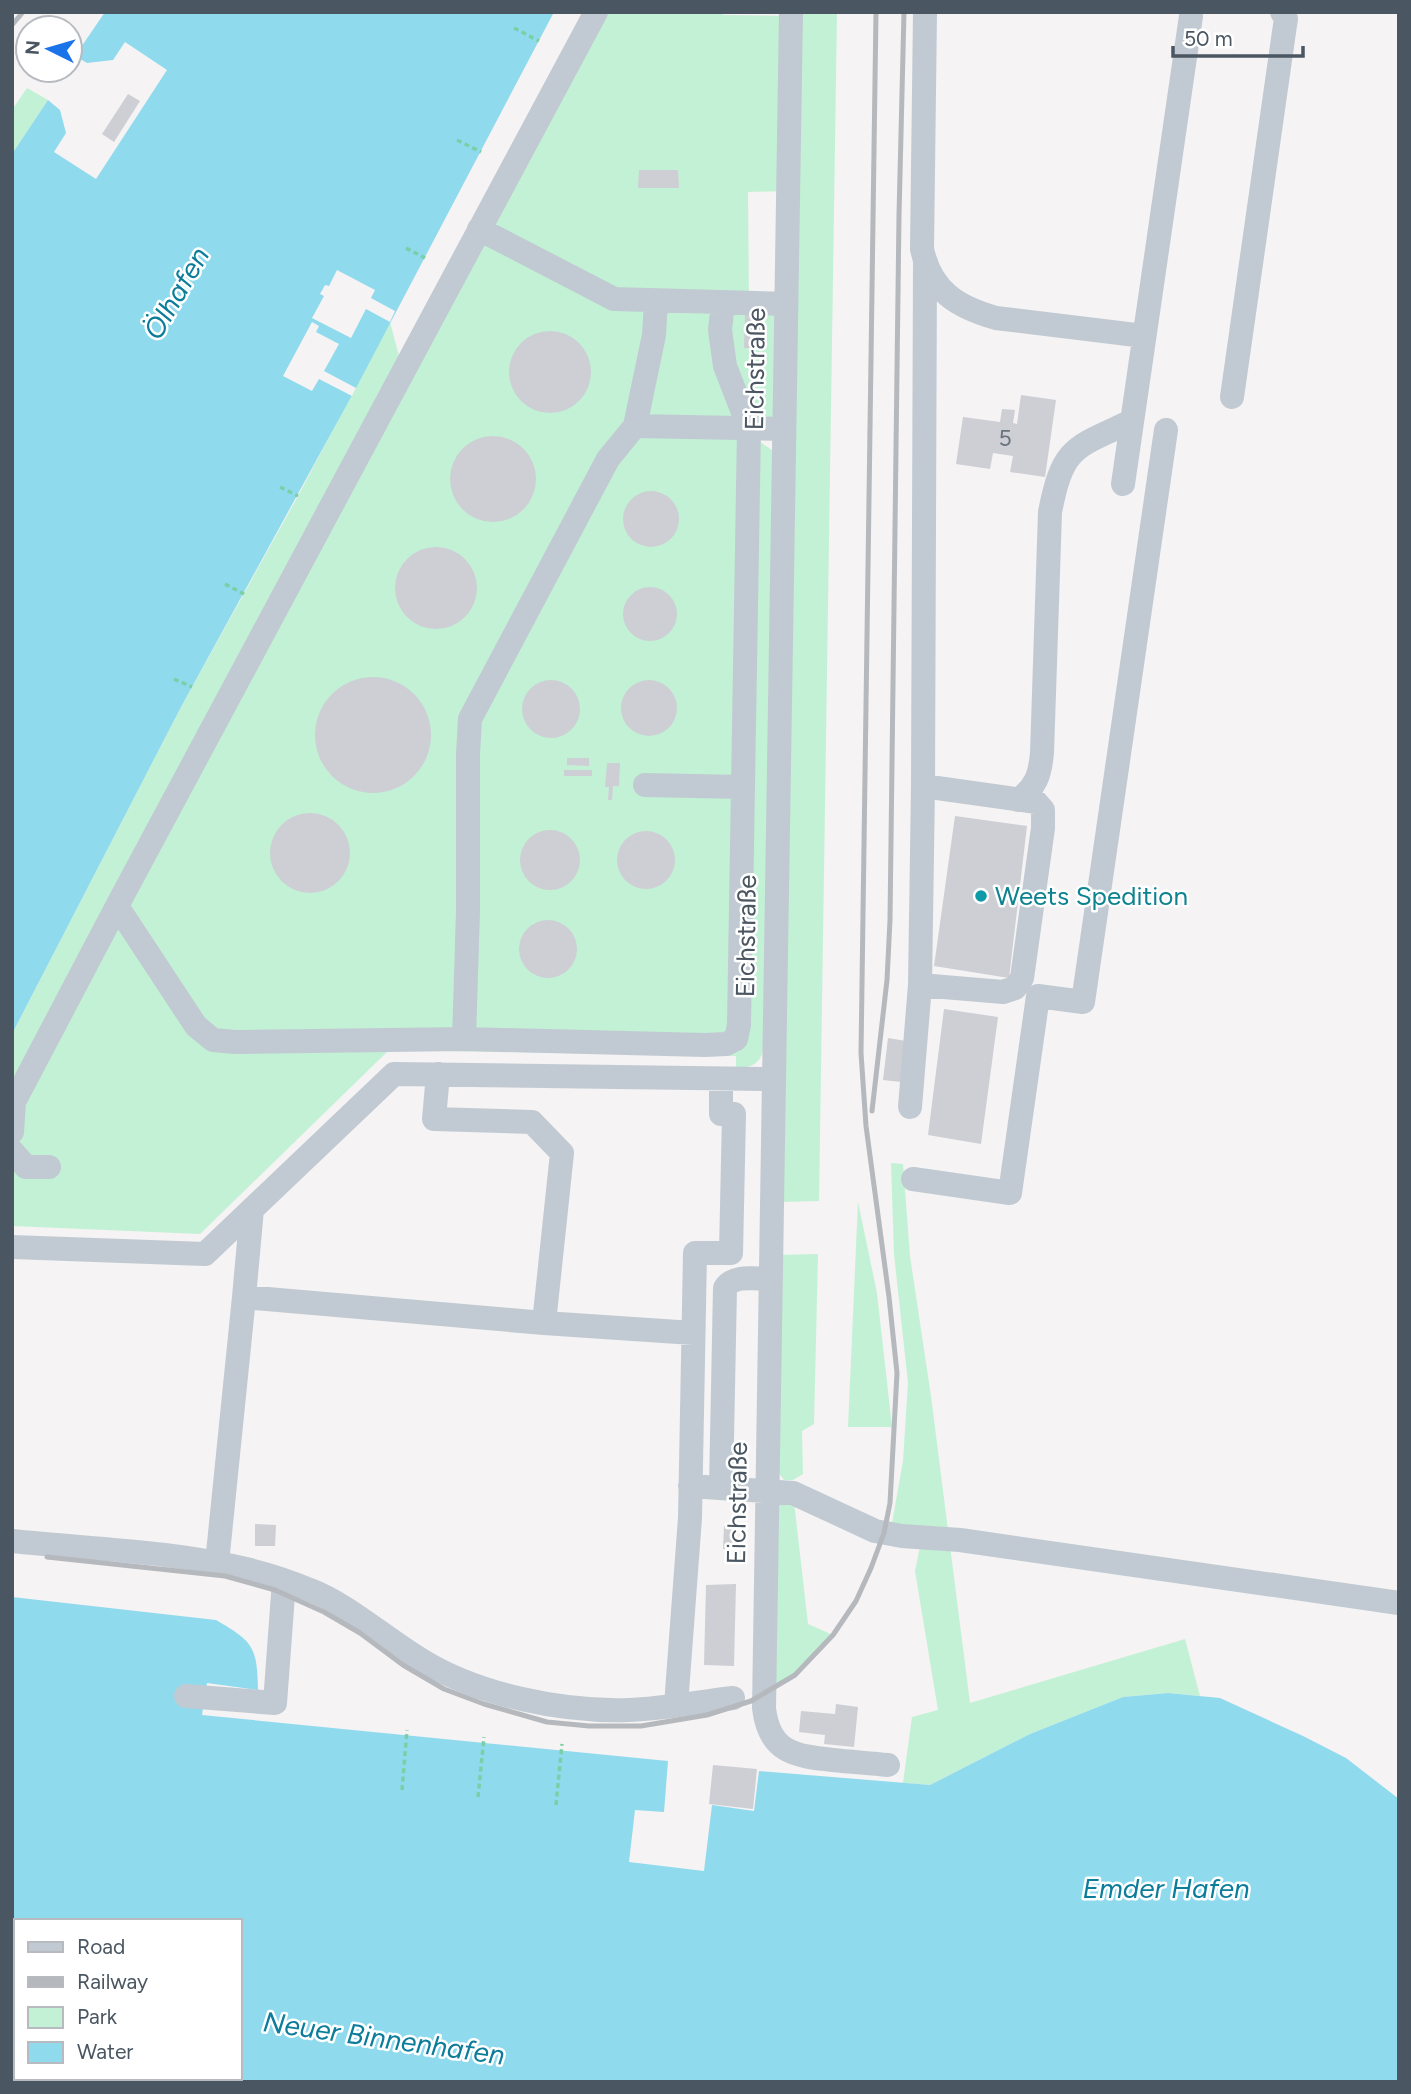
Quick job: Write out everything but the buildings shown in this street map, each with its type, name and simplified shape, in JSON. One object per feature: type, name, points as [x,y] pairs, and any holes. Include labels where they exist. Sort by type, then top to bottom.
[{"type":"street","points":[[12,1132],[15,1102],[117,906],[596,12]]},
{"type":"street","name":"Eichstraße","points":[[791,12],[764,1708],[768,1731],[783,1749],[793,1754],[888,1765]]},
{"type":"street","points":[[910,1107],[920,985],[923,786],[925,263],[922,238],[925,12]]},
{"type":"street","points":[[1232,397],[1286,25],[1282,12]]},
{"type":"street","points":[[1123,484],[1191,16]]},
{"type":"street","points":[[480,229],[614,299],[786,304]]},
{"type":"street","points":[[925,263],[930,276],[948,296],[961,306],[980,314],[1144,336]]},
{"type":"street","points":[[464,1039],[470,719],[608,459],[635,426],[654,335],[656,301]]},
{"type":"street","points":[[117,906],[196,1027],[213,1040],[464,1039],[705,1045],[726,1044],[736,1039],[739,1025],[749,428],[725,366],[720,330],[723,303]]},
{"type":"street","points":[[1018,800],[1031,791],[1040,775],[1050,512],[1055,484],[1065,461],[1079,445],[1132,421]]},
{"type":"street","points":[[635,426],[784,429]]},
{"type":"street","points":[[913,1180],[1010,1193],[1038,996],[1083,1002],[1166,430]]},
{"type":"street","points":[[645,785],[743,787]]},
{"type":"street","points":[[920,985],[1003,992],[1016,988],[1022,978],[1043,828],[1043,810],[1036,802],[923,786]]},
{"type":"street","points":[[12,1247],[205,1254],[394,1074],[773,1079]]},
{"type":"street","points":[[438,1074],[434,1119],[532,1122],[562,1153],[544,1323]]},
{"type":"street","points":[[676,1705],[690,1518],[695,1253],[731,1253],[734,1114],[721,1114],[722,1079]]},
{"type":"street","points":[[12,1151],[26,1167],[49,1167]]},
{"type":"street","points":[[217,1563],[253,1209]]},
{"type":"street","points":[[721,1488],[725,1288],[729,1282],[736,1279],[770,1279]]},
{"type":"street","points":[[244,1297],[694,1333]]},
{"type":"street","points":[[690,1486],[793,1493],[875,1531],[891,1535],[960,1540],[1399,1604]]},
{"type":"street","points":[[12,1541],[176,1557],[252,1570],[314,1591],[425,1662],[465,1681],[543,1703],[584,1710],[629,1710],[733,1698]]},
{"type":"street","points":[[186,1696],[275,1703],[284,1581]]},
{"type":"path","points":[[514,28],[539,41]]},
{"type":"path","points":[[457,139],[481,152]]},
{"type":"path","points":[[406,248],[425,258]]},
{"type":"path","points":[[280,487],[298,496]]},
{"type":"path","points":[[225,584],[244,594]]},
{"type":"path","points":[[174,679],[192,688]]},
{"type":"path","points":[[402,1790],[407,1730]]},
{"type":"path","points":[[478,1797],[484,1737]]},
{"type":"path","points":[[556,1805],[562,1744]]},
{"type":"green space","points":[[596,12],[722,12],[723,15],[790,16],[791,12],[837,12],[819,1201],[780,1202],[793,465],[786,311],[776,415],[767,422],[749,428],[756,439],[772,450],[776,464],[766,1031],[762,1053],[757,1062],[736,1069],[736,1056],[389,1050],[200,1234],[12,1226],[12,1034],[181,707],[298,496],[390,322],[403,371]],"holes":[[[787,191],[786,304],[749,303],[748,192]]]},
{"type":"green space","points":[[27,88],[48,100],[12,154],[12,110]]},
{"type":"green space","points":[[891,1163],[903,1164],[910,1256],[931,1396],[970,1703],[1185,1639],[1200,1696],[1168,1693],[1123,1697],[1030,1734],[930,1785],[903,1783],[912,1717],[938,1710],[915,1571],[922,1537],[892,1523],[903,1461],[908,1383],[894,1254]]},
{"type":"green space","points":[[858,1202],[877,1293],[892,1427],[848,1427]]},
{"type":"green space","points":[[818,1254],[814,1424],[802,1431],[803,1474],[793,1480],[784,1480],[776,1469],[778,1255]]},
{"type":"green space","points":[[793,1493],[808,1624],[833,1635],[795,1675],[764,1694],[774,1506]]},
{"type":"water","name":"Ölhafen","points":[[105,12],[554,12],[356,388],[181,707],[12,1034],[12,154],[48,100],[60,110],[66,133],[54,152],[96,179],[167,70],[125,42],[113,60],[87,63],[84,61],[84,43]]},
{"type":"water","name":"Emder Hafen","points":[[12,1597],[216,1620],[229,1628],[251,1647],[256,1664],[258,1690],[207,1683],[202,1715],[668,1761],[664,1812],[635,1810],[629,1862],[704,1871],[712,1805],[754,1811],[759,1771],[930,1785],[1030,1734],[1123,1697],[1168,1693],[1220,1698],[1346,1758],[1399,1799],[1399,2082],[12,2082]]},
{"type":"pier","points":[[337,270],[375,290],[371,298],[395,311],[390,322],[366,309],[351,338],[312,318],[324,296],[320,294],[325,285],[329,286]]},
{"type":"pier","points":[[312,322],[319,326],[316,332],[339,344],[324,371],[356,388],[352,396],[319,379],[312,391],[283,376]]},
{"type":"railway","points":[[12,25],[23,12]]},
{"type":"railway","points":[[47,1557],[225,1576],[275,1590],[324,1612],[360,1633],[403,1665],[444,1689],[547,1722],[589,1726],[641,1726],[707,1715],[751,1701],[795,1675],[833,1635],[856,1601],[884,1533],[890,1503],[897,1373],[866,1126],[861,1053],[876,12]]},
{"type":"railway","points":[[872,1111],[887,980],[890,920],[904,12]]},
{"type":"place","name":"Weets Spedition","points":[[981,896]]},
{"type":"water label","name":"Neuer Binnenhafen","points":[[384,2038]]}]
